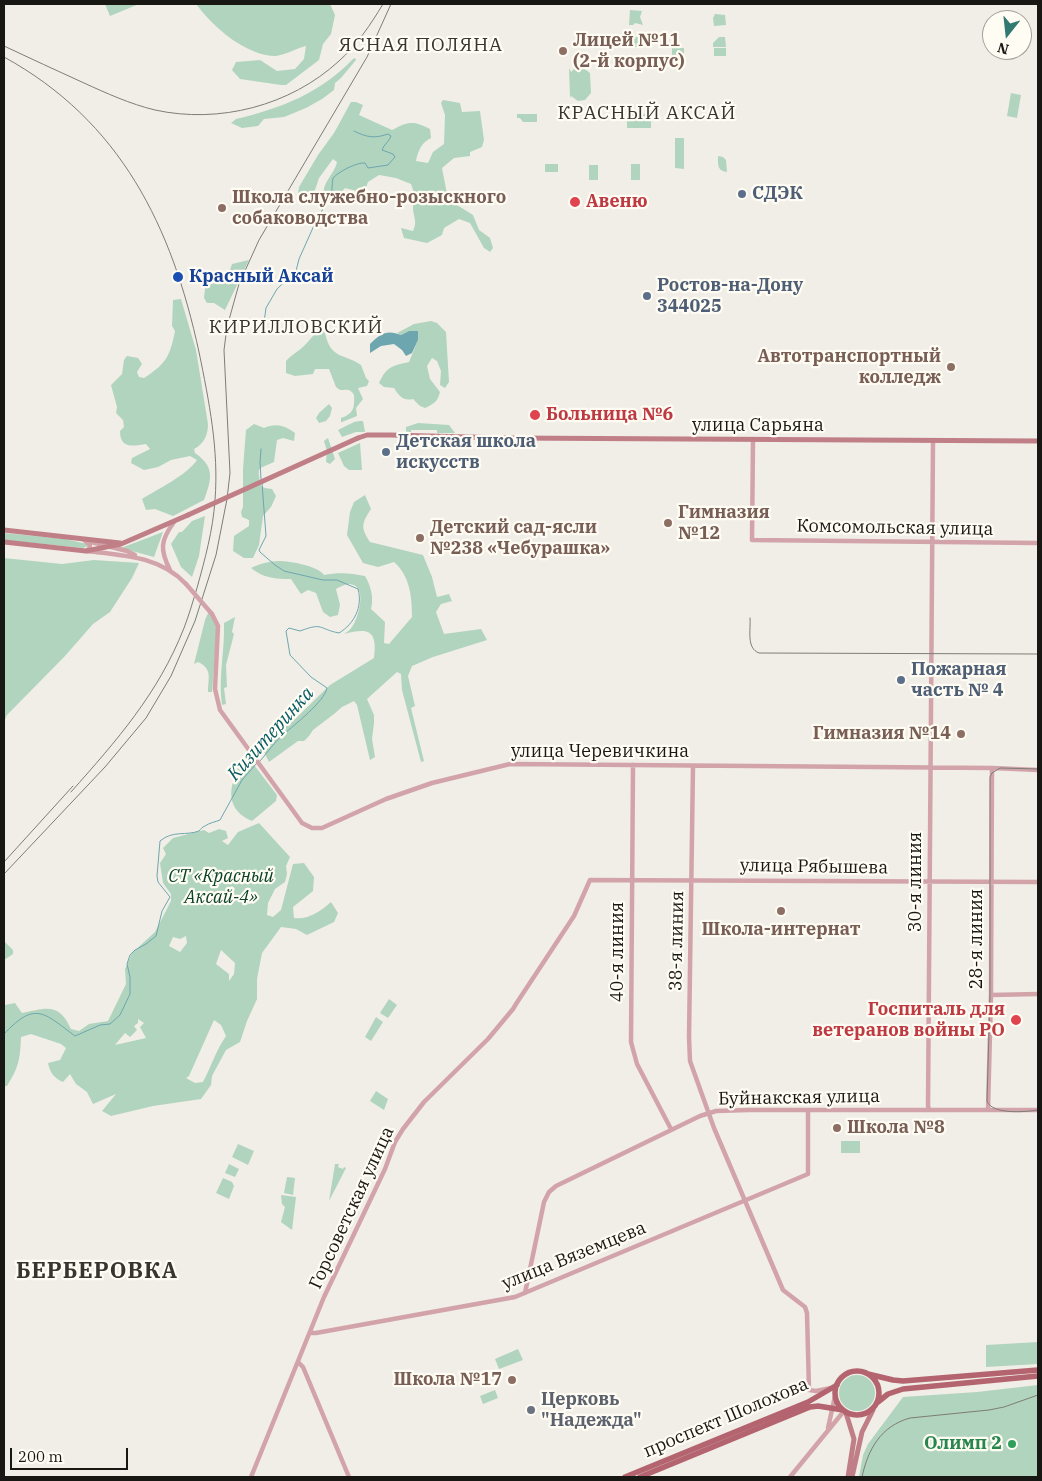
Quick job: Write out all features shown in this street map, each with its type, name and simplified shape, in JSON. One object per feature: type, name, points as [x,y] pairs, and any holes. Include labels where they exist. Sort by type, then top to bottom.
[{"type":"main road","name":"улица Сарьяна","points":[[4,542],[86,551],[111,547],[174,522],[368,435],[509,438],[1038,441]]},
{"type":"main road","points":[[4,530],[106,542],[126,542]]},
{"type":"main road","points":[[848,1477],[854,1444],[844,1412],[835,1396],[834,1386],[843,1376],[851,1372],[861,1371],[897,1381],[1038,1370]]},
{"type":"main road","points":[[852,1477],[862,1432],[880,1396],[879,1387],[868,1374]]},
{"type":"main road","points":[[878,1402],[888,1394],[903,1389],[1038,1376]]},
{"type":"main road","name":"проспект Шолохова","points":[[625,1477],[808,1402],[834,1386]]},
{"type":"main road","name":"проспект Шолохова","points":[[640,1477],[810,1407],[833,1408],[844,1412]]},
{"type":"main road","points":[[844,1412],[860,1416],[873,1410]]},
{"type":"street","name":"Комсомольская улица","points":[[753,439],[752,540],[1038,543]]},
{"type":"street","name":"30-я линия","points":[[929,1109],[933,441]]},
{"type":"street","points":[[171,572],[163,555],[162,546],[166,533],[174,522]]},
{"type":"street","points":[[81,539],[127,551],[140,558]]},
{"type":"street","points":[[81,539],[90,545],[89,550],[86,551]]},
{"type":"street","points":[[86,551],[140,558]]},
{"type":"street","name":"улица Черевичкина","points":[[140,558],[160,565],[186,584],[218,622],[215,689],[220,710],[302,824],[308,828],[320,828],[335,823],[386,799],[432,784],[510,764],[1038,770]]},
{"type":"street","name":"40-я линия","points":[[633,765],[631,1042],[635,1057],[672,1129]]},
{"type":"street","name":"38-я линия","points":[[693,766],[689,1055],[709,1113],[783,1290],[805,1307],[807,1313],[809,1390],[816,1391],[834,1386]]},
{"type":"street","name":"28-я линия","points":[[988,1110],[991,995],[992,768]]},
{"type":"street","name":"улица Рябышева","points":[[590,880],[1038,882]]},
{"type":"street","name":"Горсоветская улица","points":[[251,1477],[341,1260],[403,1129],[424,1102],[488,1038],[513,1009],[574,916],[590,880]]},
{"type":"street","points":[[991,995],[1038,994]]},
{"type":"street","name":"Буйнакская улица","points":[[525,1293],[544,1202],[549,1192],[556,1186],[709,1113],[716,1111],[808,1110],[1038,1110]]},
{"type":"street","name":"улица Вяземцева","points":[[310,1333],[316,1334],[515,1297],[808,1174],[808,1110]]},
{"type":"street","points":[[298,1362],[303,1367],[349,1477]]},
{"type":"street","points":[[827,1432],[835,1396]]},
{"type":"street","points":[[790,1477],[844,1412]]},
{"type":"green space","points":[[105,4],[139,4],[110,16]]},
{"type":"green space","points":[[196,4],[330,4],[335,15],[331,34],[323,44],[319,60],[286,85],[281,85],[240,79],[232,70],[236,62],[260,60],[277,71],[295,69],[304,59],[306,46],[276,56],[253,51],[242,46],[221,31]]},
{"type":"green space","points":[[630,10],[642,11],[640,17],[643,25],[635,23],[629,25]]},
{"type":"green space","points":[[715,14],[725,15],[726,25],[714,26],[713,18]]},
{"type":"green space","points":[[629,37],[639,37],[641,47],[629,47]]},
{"type":"green space","points":[[719,37],[725,37],[726,47],[713,47],[713,43]]},
{"type":"green space","points":[[672,48],[684,48],[684,55],[676,58],[672,55]]},
{"type":"green space","points":[[714,48],[726,48],[726,56],[714,56]]},
{"type":"green space","points":[[355,58],[356,60],[335,83],[334,90],[306,108],[284,117],[264,119],[258,126],[242,128],[231,123],[236,119],[269,110],[299,98],[327,81]]},
{"type":"green space","points":[[582,67],[590,73],[591,93],[585,100],[578,101],[571,96],[570,98],[569,68],[571,72],[575,68]]},
{"type":"green space","points":[[1011,93],[1021,95],[1017,118],[1007,116]]},
{"type":"green space","points":[[443,100],[460,103],[462,112],[480,111],[484,140],[482,147],[470,152],[470,156],[454,158],[442,168],[447,194],[457,205],[473,215],[479,230],[490,238],[493,248],[490,252],[484,248],[470,223],[459,219],[444,228],[442,235],[427,243],[404,238],[401,228],[413,231],[414,227],[414,194],[411,184],[396,178],[379,175],[368,182],[364,193],[345,188],[331,204],[326,199],[324,188],[337,162],[333,159],[319,178],[312,199],[304,204],[298,193],[299,187],[334,133],[351,102],[363,105],[359,115],[392,130],[410,123],[419,124],[430,129],[431,138],[421,148],[416,161],[428,163],[433,152],[444,144],[445,115],[441,103]]},
{"type":"green space","points":[[517,114],[537,114],[537,122],[523,122],[520,118],[517,118]]},
{"type":"green space","points":[[627,114],[651,114],[651,128],[627,128]]},
{"type":"green space","points":[[675,138],[684,138],[684,169],[675,168]]},
{"type":"green space","points":[[718,156],[726,160],[727,172],[720,169]]},
{"type":"green space","points":[[545,164],[558,164],[558,172],[545,172]]},
{"type":"green space","points":[[631,164],[640,164],[640,180],[631,180]]},
{"type":"green space","points":[[589,165],[598,165],[598,180],[589,180]]},
{"type":"green space","points":[[249,260],[225,310],[214,303],[207,303],[204,298],[205,289],[201,279],[207,277],[209,285],[223,280],[229,273],[232,264]]},
{"type":"green space","points":[[181,299],[196,350],[208,424],[205,439],[194,449],[195,453],[209,468],[210,480],[204,500],[173,516],[155,509],[146,510],[142,499],[179,476],[197,460],[190,456],[171,460],[158,467],[144,470],[131,463],[132,458],[150,449],[146,444],[128,445],[122,441],[120,431],[124,427],[123,420],[116,413],[117,407],[111,385],[122,374],[124,360],[127,356],[138,358],[142,364],[137,372],[139,377],[144,378],[162,364],[169,353],[175,331],[172,326],[173,300]]},
{"type":"green space","points":[[431,321],[437,323],[446,332],[449,382],[445,388],[440,385],[441,371],[437,361],[432,358],[427,366],[430,379],[440,392],[435,402],[425,408],[413,399],[402,398],[394,388],[384,387],[379,383],[388,370],[409,362],[418,340],[409,331],[401,335],[397,333],[414,324]]},
{"type":"green space","points":[[329,327],[325,333],[331,348],[339,355],[361,365],[369,381],[367,386],[358,388],[363,399],[356,408],[357,416],[342,422],[341,418],[348,415],[352,410],[354,395],[350,390],[340,390],[336,387],[329,369],[315,369],[313,374],[295,376],[286,373],[286,361],[318,332]]},
{"type":"green space","points":[[329,404],[332,408],[330,416],[326,421],[319,423],[316,418]]},
{"type":"green space","points":[[363,421],[365,432],[356,432],[342,437],[338,430],[354,422]]},
{"type":"green space","points":[[418,423],[449,425],[455,433],[437,433],[437,430],[411,430],[411,432],[406,432],[406,427]]},
{"type":"green space","points":[[254,424],[264,428],[280,426],[295,433],[294,441],[283,438],[277,440],[274,462],[261,468],[259,471],[261,486],[272,489],[276,496],[271,507],[263,516],[259,545],[253,558],[244,558],[233,551],[234,536],[249,526],[249,520],[242,517],[241,512],[243,507],[243,469],[246,430]]},
{"type":"green space","points":[[328,438],[335,459],[330,464],[326,462],[327,451],[324,441]]},
{"type":"green space","points":[[360,443],[362,470],[349,470],[344,466],[338,453]]},
{"type":"green space","points":[[365,495],[371,509],[363,525],[370,542],[423,555],[432,577],[437,597],[449,594],[452,601],[441,604],[436,612],[444,634],[481,629],[487,640],[433,657],[412,666],[408,676],[415,706],[411,708],[424,761],[421,762],[402,690],[401,674],[397,672],[367,699],[374,715],[372,739],[375,757],[370,760],[357,705],[354,701],[342,707],[313,730],[304,741],[298,741],[269,762],[261,746],[295,719],[330,685],[374,658],[375,648],[372,636],[365,631],[344,634],[355,622],[359,608],[360,594],[358,588],[354,585],[347,584],[336,589],[340,605],[338,615],[330,617],[323,612],[316,593],[308,590],[301,594],[291,579],[270,577],[260,574],[251,568],[268,562],[284,561],[316,569],[324,575],[344,573],[365,576],[371,592],[371,609],[385,622],[384,643],[389,644],[412,617],[409,587],[404,574],[394,562],[378,567],[363,563],[347,535],[350,512],[354,502]]},
{"type":"green space","points":[[205,516],[199,556],[192,577],[181,567],[171,544],[179,532],[182,532],[192,521]]},
{"type":"green space","points":[[163,532],[154,557],[121,548]]},
{"type":"green space","points":[[4,533],[65,539],[87,544],[88,546],[83,548],[4,540]]},
{"type":"green space","points":[[4,558],[62,564],[94,560],[139,563],[132,578],[110,612],[93,624],[65,656],[7,715],[4,722]]},
{"type":"green space","points":[[209,611],[217,628],[212,692],[208,692],[208,671],[198,662],[194,664]]},
{"type":"green space","points":[[235,617],[232,632],[234,634],[226,665],[227,687],[224,688],[226,704],[222,705],[221,684],[224,623]]},
{"type":"green space","points":[[240,761],[251,761],[277,795],[276,801],[252,821],[238,812],[232,800],[232,785],[238,770],[234,764]]},
{"type":"green space","name":"СТ «Красный Аксай-4»","points":[[259,823],[290,857],[286,866],[285,882],[275,889],[268,903],[267,915],[273,917],[281,910],[293,864],[304,863],[314,877],[313,891],[293,907],[294,918],[304,918],[314,914],[331,902],[338,913],[334,922],[307,935],[296,929],[281,927],[262,953],[257,979],[257,999],[240,1042],[226,1050],[212,1076],[211,1085],[201,1099],[153,1106],[111,1116],[102,1111],[116,1094],[93,1104],[87,1092],[76,1084],[70,1074],[63,1082],[57,1079],[51,1072],[48,1063],[60,1060],[66,1048],[61,1044],[31,1034],[21,1037],[16,1068],[7,1086],[4,1086],[5,1005],[15,1003],[22,1013],[45,1009],[57,1011],[62,1014],[71,1029],[79,1031],[89,1024],[108,1021],[126,984],[125,969],[132,953],[155,932],[171,901],[171,894],[163,883],[160,863],[166,854],[163,848],[173,838],[204,830],[209,833],[219,829],[226,831],[228,838],[222,841],[228,845],[238,832]],"holes":[[[186,936],[187,943],[180,952],[169,946],[173,937],[180,939]],[[221,950],[235,963],[234,974],[229,981],[229,974],[216,964]],[[138,1019],[144,1023],[140,1027],[146,1038],[115,1045],[125,1033],[130,1037],[137,1030],[134,1026],[138,1023]],[[214,1020],[221,1025],[226,1036],[203,1082],[195,1083],[186,1078],[189,1076]]]},
{"type":"green space","points":[[4,941],[13,950],[13,954],[4,960]]},
{"type":"green space","points":[[389,999],[397,1005],[388,1018],[380,1013]]},
{"type":"green space","points":[[376,1017],[383,1022],[371,1041],[365,1037]]},
{"type":"green space","points":[[376,1091],[388,1099],[384,1110],[370,1101]]},
{"type":"green space","points":[[841,1141],[860,1141],[860,1153],[841,1153]]},
{"type":"green space","points":[[238,1144],[254,1151],[248,1165],[232,1157]]},
{"type":"green space","points":[[229,1164],[239,1169],[235,1177],[225,1173]]},
{"type":"green space","points":[[335,1164],[339,1164],[338,1167],[343,1169],[344,1167],[346,1168],[329,1201]]},
{"type":"green space","points":[[287,1177],[295,1178],[293,1195],[284,1193]]},
{"type":"green space","points":[[223,1178],[232,1182],[234,1186],[229,1199],[216,1193]]},
{"type":"green space","points":[[281,1195],[296,1197],[292,1230],[281,1222],[285,1207],[282,1204]]},
{"type":"green space","points":[[1038,1342],[1038,1364],[986,1367],[986,1345]]},
{"type":"green space","points":[[518,1349],[523,1360],[499,1369],[495,1359]]},
{"type":"green space","points":[[857,1375],[864,1376],[870,1380],[874,1386],[874,1400],[870,1406],[864,1410],[857,1411],[850,1410],[844,1406],[840,1400],[839,1393],[840,1386],[844,1380],[850,1376]]},
{"type":"green space","points":[[1038,1385],[1038,1477],[859,1477],[863,1455],[868,1444],[903,1397],[977,1392]]},
{"type":"green space","points":[[495,1390],[498,1398],[483,1404],[480,1396]]},
{"type":"water","points":[[409,331],[418,331],[418,340],[412,353],[406,356],[394,344],[381,346],[370,353],[370,344],[384,333],[392,332],[401,335]]},
{"type":"waterway","name":"Кизитеринка","points":[[264,322],[266,308],[277,289],[296,271],[299,259],[316,221],[323,206],[329,200],[333,178],[343,170],[357,164],[365,163],[368,168],[388,165],[395,157],[393,154],[382,150],[391,136],[388,134],[370,137],[354,131]]},
{"type":"waterway","name":"Кизитеринка","points":[[261,449],[261,479]]},
{"type":"waterway","name":"Кизитеринка","points":[[260,761],[278,740],[315,706],[327,688],[311,677],[290,655],[286,631],[289,628],[300,631],[321,627],[339,633],[353,620],[359,602],[358,589],[337,580],[323,580],[284,571],[260,552],[259,550],[266,536],[262,483]]},
{"type":"waterway","name":"Кизитеринка","points":[[4,1034],[24,1017],[32,1014],[47,1016],[75,1036],[100,1025],[110,1024],[120,1015],[130,994],[130,977],[127,964],[130,955],[156,936],[162,911],[170,897],[158,882],[160,841],[175,834],[199,831],[202,827],[220,820],[242,780],[257,763]]},
{"type":"tram line","points":[[750,618],[752,647],[759,653],[1038,654]]},
{"type":"tram line","points":[[1038,769],[1000,768],[992,773],[990,777],[990,995],[987,1101],[995,1109],[1002,1111],[1038,1110]]},
{"type":"railway","points":[[4,46],[101,91],[146,108],[179,114],[204,115],[228,113],[253,108],[276,100],[299,90],[320,77],[352,48],[369,27],[383,4]]},
{"type":"railway","points":[[4,874],[105,767],[146,718],[171,676],[195,621],[216,555],[227,499],[230,473],[224,350],[227,327],[239,284],[259,240],[367,57],[391,4]]},
{"type":"railway","points":[[4,57],[45,83],[80,113],[110,146],[135,182],[156,221],[174,262],[188,306],[206,389],[216,463],[215,500],[208,544],[191,608],[174,652],[135,715],[71,792]]},
{"type":"railway","points":[[4,862],[73,786]]},
{"type":"railway","points":[[862,1477],[868,1457],[877,1440],[891,1427],[900,1422],[910,1418],[989,1410],[1004,1407],[1038,1395]]},
{"type":"place","name":"Лицей №11 (2-й корпус)","points":[[563,51]]},
{"type":"place","name":"СДЭК","points":[[742,194]]},
{"type":"place","name":"Авеню","points":[[575,202]]},
{"type":"place","name":"Школа служебно-розыскного собаководства","points":[[222,208]]},
{"type":"place","name":"Красный Аксай","points":[[178,277]]},
{"type":"place","name":"Ростов-на-Дону 344025","points":[[647,296]]},
{"type":"place","name":"Автотранспортный колледж","points":[[951,367]]},
{"type":"place","name":"Больница №6","points":[[535,415]]},
{"type":"place","name":"Детская школа искусств","points":[[386,452]]},
{"type":"place","name":"Гимназия №12","points":[[668,523]]},
{"type":"place","name":"Детский сад-ясли №238 «Чебурашка»","points":[[420,538]]},
{"type":"place","name":"Пожарная часть № 4","points":[[901,680]]},
{"type":"place","name":"Гимназия №14","points":[[961,734]]},
{"type":"place","name":"Школа-интернат","points":[[781,911]]},
{"type":"place","name":"Госпиталь для ветеранов войны РО","points":[[1016,1020]]},
{"type":"place","name":"Школа №8","points":[[837,1128]]},
{"type":"place","name":"Школа №17","points":[[512,1380]]},
{"type":"place","name":"Церковь \"Надежда\"","points":[[531,1410]]},
{"type":"place","name":"Олимп 2","points":[[1012,1444]]},
{"type":"district","name":"ЯСНАЯ ПОЛЯНА","points":[[421,46]]},
{"type":"district","name":"КРАСНЫЙ АКСАЙ","points":[[647,114]]},
{"type":"district","name":"КИРИЛЛОВСКИЙ","points":[[296,328]]},
{"type":"district","name":"БЕРБЕРОВКА","points":[[97,1272]]}]
